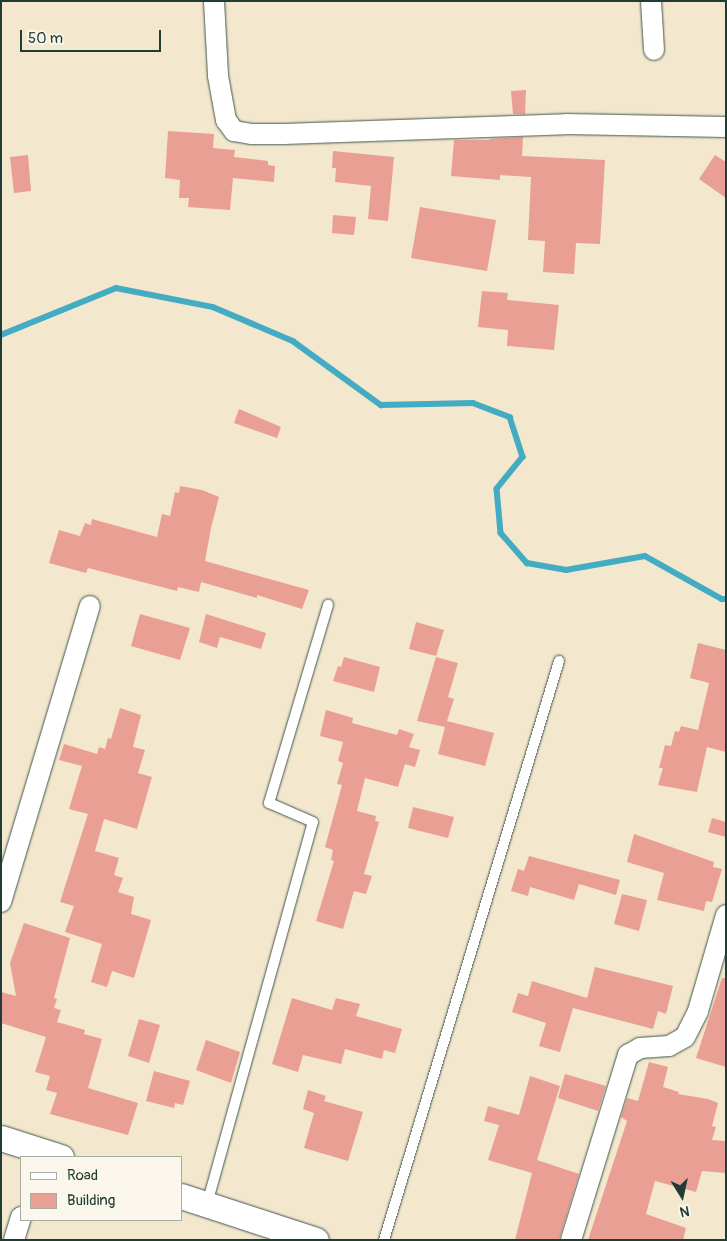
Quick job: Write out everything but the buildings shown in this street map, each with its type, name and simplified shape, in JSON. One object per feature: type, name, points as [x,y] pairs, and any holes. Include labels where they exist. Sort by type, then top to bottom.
[{"type":"street","points":[[214,1],[218,76],[226,120],[234,131],[251,134],[284,134],[566,124],[726,127]]},
{"type":"street","points":[[651,1],[654,50]]},
{"type":"street","points":[[1,902],[90,606]]},
{"type":"street","points":[[571,1240],[628,1055],[640,1048],[668,1046],[685,1037],[698,1011],[726,915]]},
{"type":"street","points":[[1,1138],[48,1155]]},
{"type":"street","points":[[182,1196],[207,1204],[273,1233],[316,1240]]},
{"type":"street","points":[[14,1240],[20,1220]]},
{"type":"lane","points":[[207,1204],[313,822],[270,803],[328,605]]},
{"type":"lane","points":[[384,1240],[558,661]]},
{"type":"waterway","points":[[1,335],[116,288],[213,307],[293,341],[381,405],[473,403],[510,417],[523,457],[497,489],[501,533],[527,563],[566,570],[645,556],[722,599],[726,599]]}]
